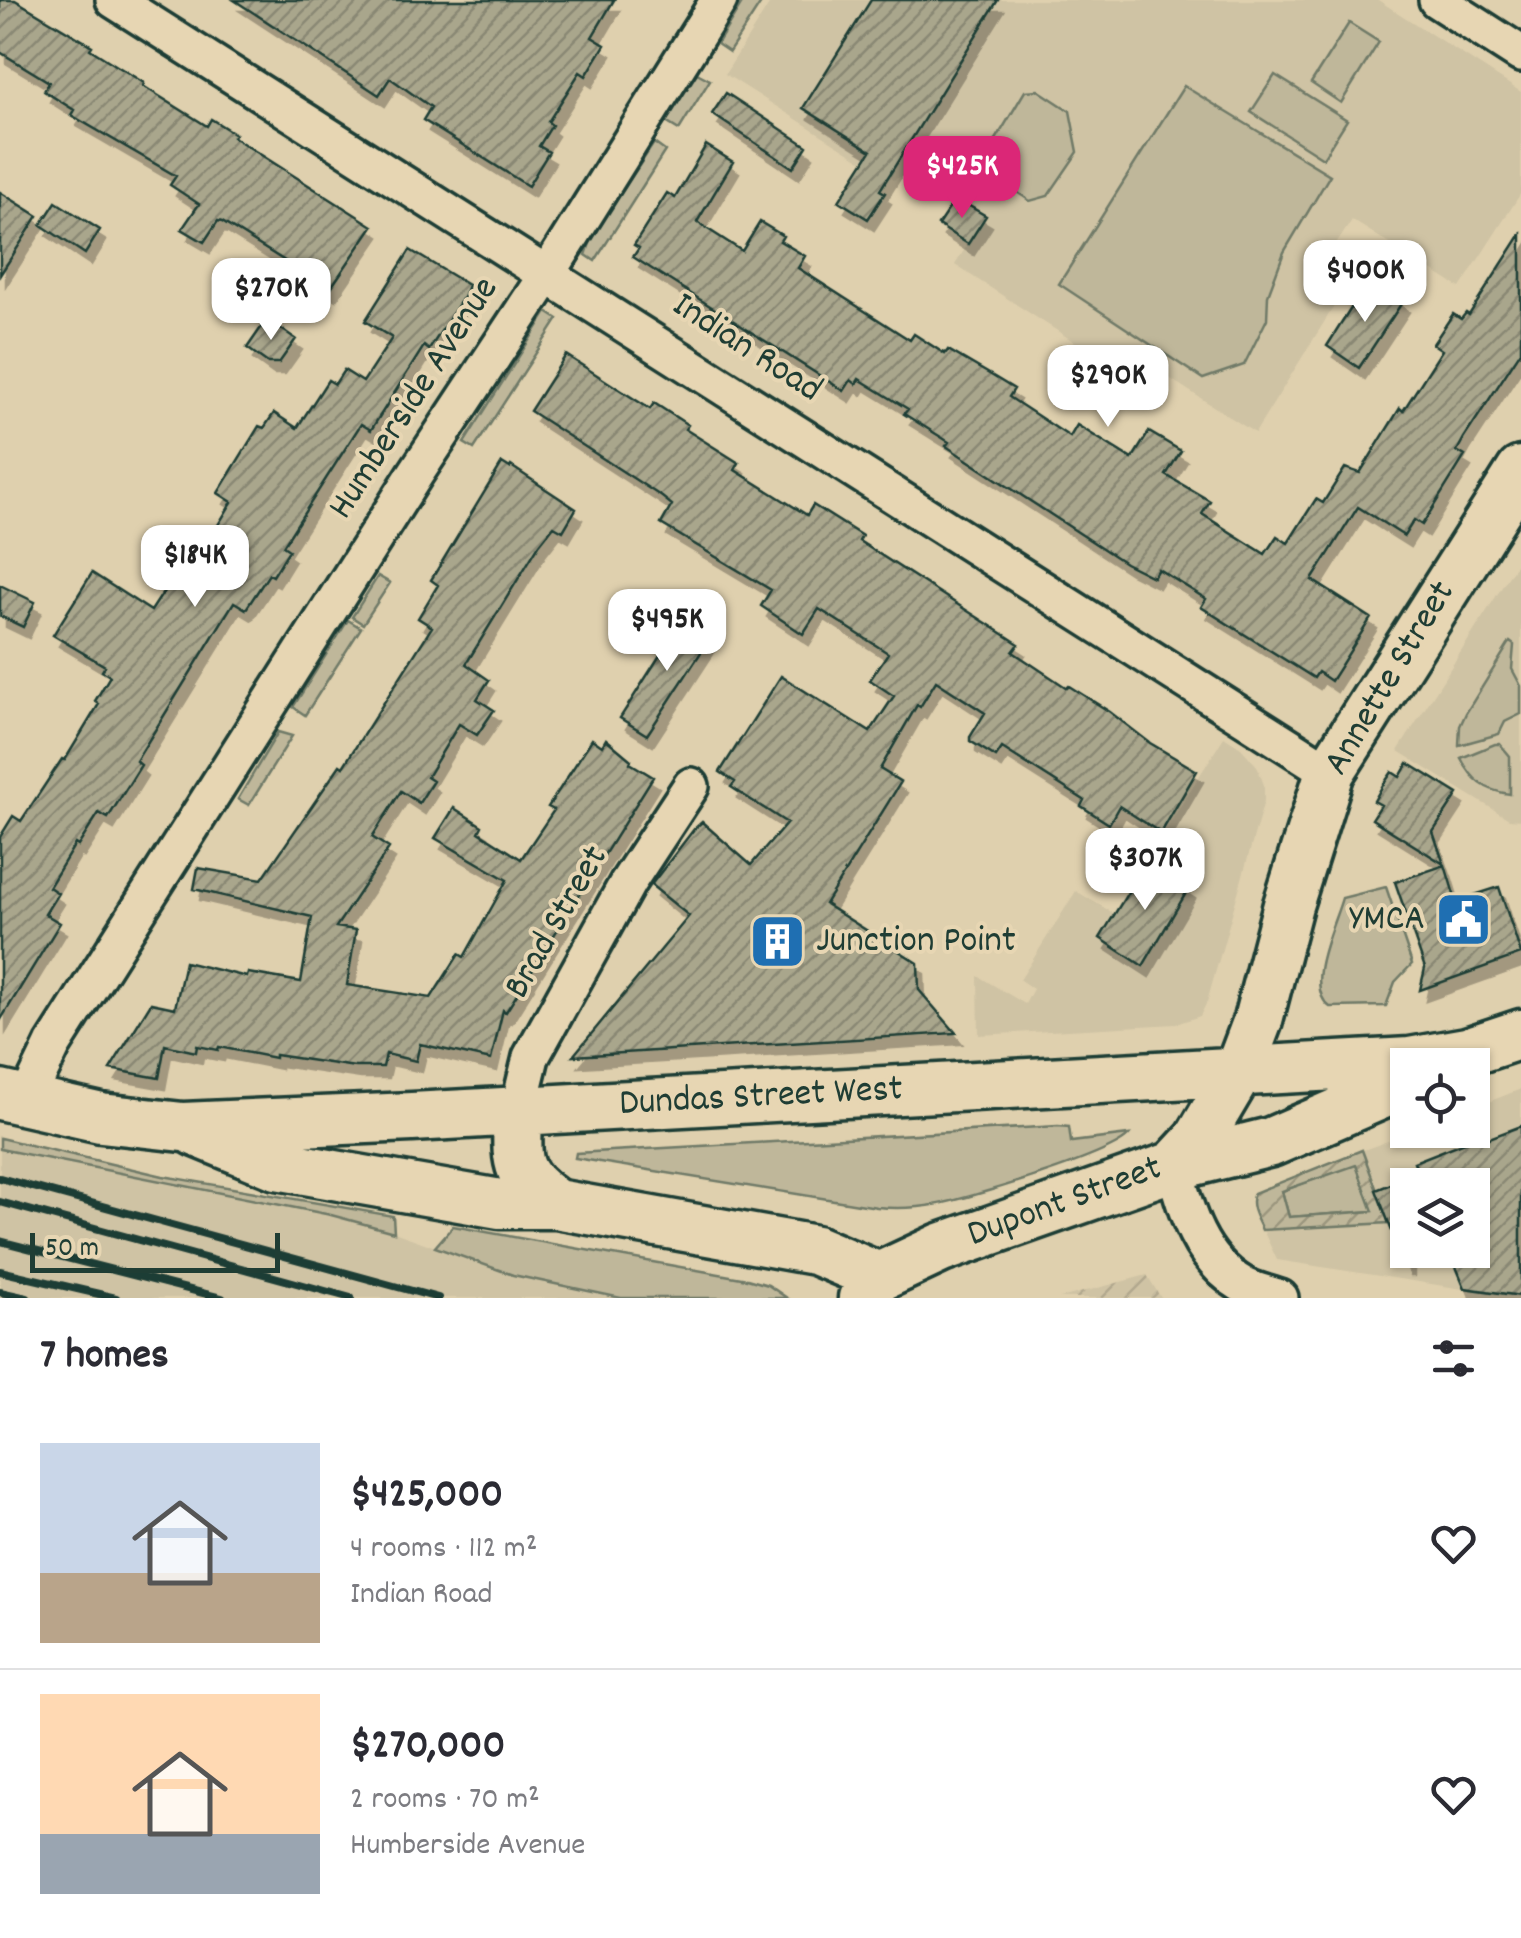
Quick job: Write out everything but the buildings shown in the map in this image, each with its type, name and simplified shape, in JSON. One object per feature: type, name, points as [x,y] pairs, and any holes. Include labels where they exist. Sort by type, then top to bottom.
[{"type":"main road","name":"Annette Street","points":[[1238,1073],[1258,1020],[1288,905],[1330,772],[1521,471]]},
{"type":"main road","name":"Dundas Street West","points":[[1483,1048],[1521,1034]]},
{"type":"main road","name":"Dundas Street West","points":[[13,1098],[100,1118],[183,1127],[1390,1063]]},
{"type":"main road","name":"Dupont Street","points":[[871,1288],[941,1248],[1174,1166],[1198,1138],[1238,1073]]},
{"type":"main road","points":[[1174,1166],[1271,1142],[1390,1091]]},
{"type":"main road","points":[[518,1111],[519,1169],[535,1190],[556,1204]]},
{"type":"main road","points":[[183,1127],[277,1166],[500,1204],[556,1204],[815,1250],[871,1288]]},
{"type":"street","name":"Indian Road","points":[[114,0],[1330,772]]},
{"type":"street","name":"Humberside Avenue","points":[[13,1098],[53,1045],[719,0]]},
{"type":"street","points":[[1437,0],[1521,54]]},
{"type":"street","name":"Brad Street","points":[[518,1111],[531,1057],[628,882],[691,786]]},
{"type":"street","points":[[1174,1166],[1185,1210],[1209,1252],[1243,1286],[1280,1298]]},
{"type":"shaded area","points":[[744,0],[763,0],[729,52],[717,44]]},
{"type":"shaded area","points":[[772,0],[1378,0],[1521,92],[1521,193],[1460,288],[1352,220],[1335,246],[1361,263],[1255,433],[1152,367],[1140,384],[955,265],[985,216],[914,171],[893,180],[725,74]]},
{"type":"shaded area","points":[[1349,23],[1379,42],[1341,103],[1311,83]]},
{"type":"shaded area","points":[[697,73],[710,80],[679,130],[666,122]]},
{"type":"shaded area","points":[[1275,75],[1347,120],[1323,158],[1251,112]]},
{"type":"shaded area","points":[[1184,86],[1330,175],[1284,252],[1268,295],[1267,319],[1244,365],[1203,379],[1059,284]]},
{"type":"shaded area","points":[[1038,90],[1070,111],[1078,152],[1048,196],[1030,201],[991,168],[988,153],[1025,91]]},
{"type":"shaded area","points":[[654,143],[665,151],[595,261],[586,255],[592,237]]},
{"type":"shaded area","points":[[547,312],[558,319],[474,449],[464,443]]},
{"type":"shaded area","points":[[1521,557],[1521,820],[1509,819],[1398,751]]},
{"type":"shaded area","points":[[378,576],[390,583],[363,624],[352,617]]},
{"type":"shaded area","points":[[348,620],[361,628],[305,715],[293,707]]},
{"type":"shaded area","points":[[1510,642],[1514,645],[1512,669],[1521,686],[1521,714],[1505,722],[1499,734],[1459,745],[1460,726],[1466,713]]},
{"type":"shaded area","points":[[278,732],[292,736],[249,805],[238,799]]},
{"type":"shaded area","points":[[1224,737],[1257,766],[1264,785],[1264,801],[1200,1016],[1176,1024],[979,1035],[978,976],[1025,1004],[1033,989],[1020,980],[1076,891],[1113,913]]},
{"type":"shaded area","points":[[1500,744],[1510,756],[1510,794],[1480,783],[1461,758]]},
{"type":"shaded area","points":[[1386,887],[1412,964],[1395,982],[1386,1006],[1330,1007],[1322,998],[1320,971],[1342,898]]},
{"type":"shaded area","points":[[1521,1089],[1521,1298],[1277,1260],[1251,1199],[1260,1189],[1390,1140],[1390,1148],[1490,1148],[1490,1101]]},
{"type":"shaded area","points":[[1069,1127],[1071,1142],[1129,1135],[1096,1154],[1040,1175],[956,1200],[908,1208],[877,1207],[575,1158],[576,1153]]},
{"type":"shaded area","points":[[0,1138],[163,1176],[393,1216],[394,1232],[331,1215],[0,1149]]},
{"type":"shaded area","points":[[0,1149],[331,1215],[394,1232],[513,1275],[621,1298],[0,1298]]},
{"type":"shaded area","points":[[1362,1150],[1389,1223],[1262,1230],[1253,1207],[1254,1193]],"holes":[[[1356,1165],[1373,1211],[1289,1217],[1282,1191]]]},
{"type":"shaded area","points":[[1356,1164],[1374,1211],[1289,1217],[1282,1191]]},
{"type":"shaded area","points":[[453,1226],[747,1279],[768,1285],[787,1298],[621,1298],[513,1275],[435,1247]]},
{"type":"shaded area","points":[[1147,1275],[1161,1298],[1060,1298]]},
{"type":"railway","points":[[0,1178],[438,1298]]},
{"type":"railway","points":[[0,1202],[351,1298]]},
{"type":"railway","points":[[0,1241],[222,1298]]},
{"type":"railway","points":[[0,1271],[116,1298]]},
{"type":"railway","points":[[0,1292],[27,1298]]},
{"type":"place","name":"YMCA","points":[[1464,920]]},
{"type":"place","name":"Junction Point","points":[[777,942]]}]
